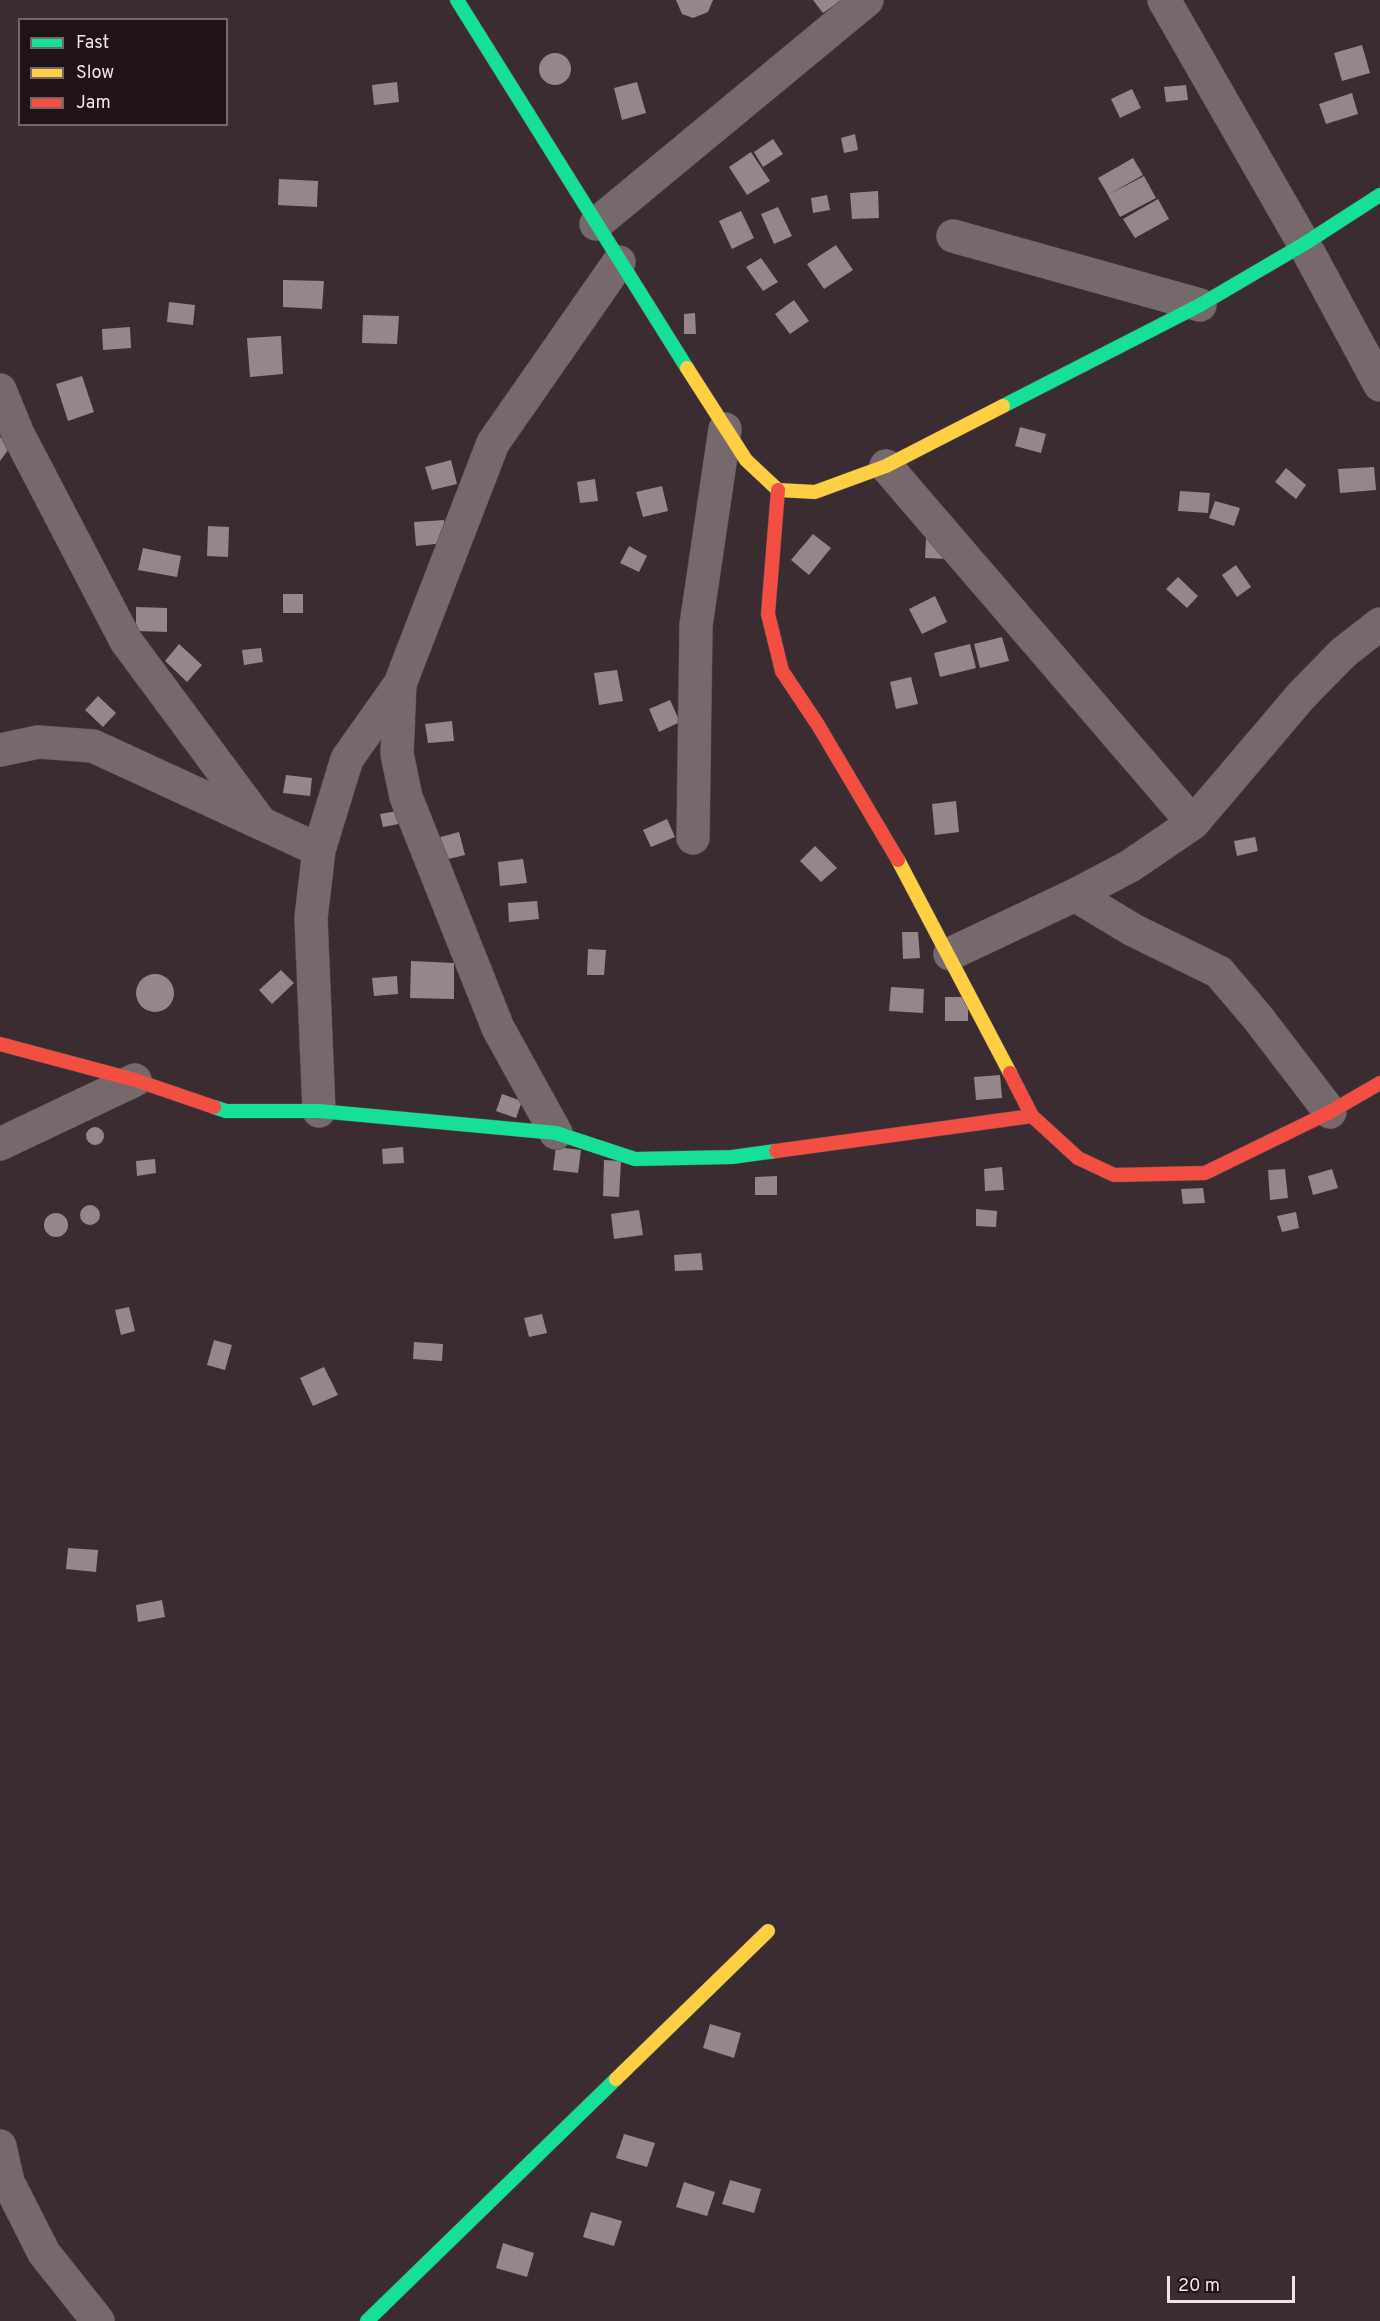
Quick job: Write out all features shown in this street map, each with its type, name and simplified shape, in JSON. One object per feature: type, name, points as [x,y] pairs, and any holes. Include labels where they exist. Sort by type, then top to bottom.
[{"type":"street","points":[[457,0],[724,429],[746,460],[778,490],[815,492],[886,466],[1200,305],[1304,244],[1380,195]]},
{"type":"street","points":[[596,224],[867,0]]},
{"type":"street","points":[[1164,0],[1304,244],[1380,385]]},
{"type":"street","points":[[953,236],[1200,305]]},
{"type":"street","points":[[319,1112],[311,918],[319,850],[347,759],[400,684],[493,443],[619,262]]},
{"type":"street","points":[[0,390],[18,434],[126,641],[261,823]]},
{"type":"street","points":[[693,838],[696,625],[724,429]]},
{"type":"street","points":[[886,466],[1193,823]]},
{"type":"street","points":[[778,490],[768,614],[782,671],[830,745],[916,891],[1032,1116],[1078,1158],[1114,1175],[1205,1173],[1330,1112],[1380,1083]]},
{"type":"street","points":[[950,954],[1075,895],[1130,866],[1193,823],[1301,696],[1343,653],[1380,624]]},
{"type":"street","points":[[400,684],[397,754],[406,797],[498,1028],[556,1133]]},
{"type":"street","points":[[0,750],[38,742],[93,746],[319,850]]},
{"type":"street","points":[[1075,895],[1133,930],[1219,972],[1258,1018],[1330,1112]]},
{"type":"street","points":[[0,1044],[135,1080],[226,1112],[319,1112],[556,1133],[636,1159],[732,1156],[1032,1116]]},
{"type":"street","points":[[0,1144],[135,1080]]},
{"type":"street","points":[[367,2321],[768,1931]]},
{"type":"street","points":[[0,2146],[8,2182],[44,2253],[98,2321]]},
{"type":"building","points":[[676,0],[713,0],[708,12],[693,18],[682,14]]},
{"type":"building","points":[[813,0],[842,0],[823,13]]},
{"type":"building","points":[[1362,45],[1370,73],[1342,81],[1334,53]]},
{"type":"building","points":[[555,53],[566,58],[571,69],[566,80],[555,85],[544,80],[539,69],[544,58]]},
{"type":"building","points":[[397,82],[399,102],[374,105],[372,85]]},
{"type":"building","points":[[637,82],[646,113],[622,120],[614,88]]},
{"type":"building","points":[[1186,85],[1188,100],[1166,102],[1164,87]]},
{"type":"building","points":[[1132,89],[1141,108],[1120,118],[1111,99]]},
{"type":"building","points":[[1352,93],[1358,114],[1326,124],[1319,104]]},
{"type":"building","points":[[855,134],[858,150],[844,153],[841,138]]},
{"type":"building","points":[[773,139],[783,154],[763,167],[754,152]]},
{"type":"building","points":[[751,152],[770,181],[747,195],[729,167]]},
{"type":"building","points":[[1133,158],[1143,175],[1108,195],[1098,178]]},
{"type":"building","points":[[1144,176],[1156,198],[1120,217],[1108,195]]},
{"type":"building","points":[[279,179],[318,181],[317,207],[278,205]]},
{"type":"building","points":[[878,191],[879,218],[852,219],[850,193]]},
{"type":"building","points":[[827,195],[830,210],[813,213],[811,198]]},
{"type":"building","points":[[1158,199],[1169,219],[1135,238],[1123,219]]},
{"type":"building","points":[[778,207],[792,236],[774,244],[761,214]]},
{"type":"building","points":[[741,211],[754,238],[732,249],[719,221]]},
{"type":"building","points":[[836,245],[853,270],[824,289],[807,264]]},
{"type":"building","points":[[761,258],[778,282],[763,291],[746,267]]},
{"type":"building","points":[[283,280],[324,281],[322,309],[283,307]]},
{"type":"building","points":[[794,300],[809,321],[790,334],[775,314]]},
{"type":"building","points":[[169,302],[195,305],[193,325],[167,322]]},
{"type":"building","points":[[695,313],[696,334],[684,334],[684,314]]},
{"type":"building","points":[[363,315],[399,316],[397,344],[362,343]]},
{"type":"building","points":[[130,327],[131,348],[103,350],[102,329]]},
{"type":"building","points":[[281,336],[283,374],[250,377],[247,338]]},
{"type":"building","points":[[82,376],[94,412],[68,421],[56,384]]},
{"type":"building","points":[[1020,427],[1046,434],[1041,453],[1015,446]]},
{"type":"building","points":[[0,437],[11,446],[0,461]]},
{"type":"building","points":[[451,460],[457,484],[432,490],[425,467]]},
{"type":"building","points":[[1374,467],[1376,490],[1340,493],[1338,469]]},
{"type":"building","points":[[1286,468],[1306,485],[1296,499],[1275,482]]},
{"type":"building","points":[[595,479],[598,501],[580,503],[577,482]]},
{"type":"building","points":[[662,486],[668,511],[643,517],[636,492]]},
{"type":"building","points":[[1180,491],[1210,493],[1208,513],[1178,511]]},
{"type":"building","points":[[1215,501],[1240,508],[1234,526],[1209,518]]},
{"type":"building","points":[[444,520],[445,543],[416,546],[414,522]]},
{"type":"building","points":[[208,526],[229,527],[228,557],[207,556]]},
{"type":"building","points":[[813,534],[831,548],[809,575],[791,560]]},
{"type":"building","points":[[926,538],[947,539],[947,559],[925,558]]},
{"type":"building","points":[[629,546],[647,556],[639,572],[620,563]]},
{"type":"building","points":[[143,548],[181,556],[177,577],[138,570]]},
{"type":"building","points":[[1236,565],[1251,587],[1237,597],[1222,575]]},
{"type":"building","points":[[1178,577],[1198,596],[1187,608],[1166,589]]},
{"type":"building","points":[[283,594],[303,594],[303,613],[283,613]]},
{"type":"building","points":[[935,596],[947,622],[922,634],[909,609]]},
{"type":"building","points":[[136,607],[167,608],[167,632],[136,631]]},
{"type":"building","points":[[1002,637],[1009,661],[980,668],[974,644]]},
{"type":"building","points":[[179,644],[202,665],[187,682],[165,661]]},
{"type":"building","points":[[970,644],[976,668],[940,677],[934,653]]},
{"type":"building","points":[[261,648],[263,662],[244,665],[242,650]]},
{"type":"building","points":[[617,670],[623,701],[599,705],[594,673]]},
{"type":"building","points":[[911,677],[918,704],[896,709],[890,682]]},
{"type":"building","points":[[98,696],[116,713],[103,727],[85,710]]},
{"type":"building","points":[[670,700],[680,722],[659,732],[649,709]]},
{"type":"building","points":[[452,721],[454,741],[428,743],[425,724]]},
{"type":"building","points":[[286,775],[312,778],[310,796],[283,793]]},
{"type":"building","points":[[956,801],[959,832],[935,835],[932,804]]},
{"type":"building","points":[[397,811],[399,824],[383,827],[380,814]]},
{"type":"building","points":[[667,819],[675,837],[651,847],[643,830]]},
{"type":"building","points":[[459,832],[465,855],[440,861],[433,839]]},
{"type":"building","points":[[1255,837],[1258,851],[1237,856],[1234,841]]},
{"type":"building","points":[[815,846],[837,868],[821,882],[800,861]]},
{"type":"building","points":[[523,859],[527,883],[500,886],[498,862]]},
{"type":"building","points":[[537,901],[539,919],[509,922],[508,903]]},
{"type":"building","points":[[902,932],[918,932],[920,958],[903,959]]},
{"type":"building","points":[[588,949],[606,950],[604,975],[587,975]]},
{"type":"building","points":[[411,961],[454,963],[454,999],[410,998]]},
{"type":"building","points":[[281,970],[294,983],[272,1004],[259,990]]},
{"type":"building","points":[[155,974],[169,979],[174,993],[169,1007],[155,1012],[141,1007],[136,993],[141,979]]},
{"type":"building","points":[[397,976],[398,994],[374,996],[372,978]]},
{"type":"building","points":[[891,987],[924,989],[923,1013],[889,1011]]},
{"type":"building","points":[[945,997],[968,997],[968,1021],[945,1021]]},
{"type":"building","points":[[1000,1075],[1002,1098],[976,1100],[974,1077]]},
{"type":"building","points":[[502,1094],[522,1101],[516,1118],[496,1111]]},
{"type":"building","points":[[95,1127],[101,1130],[104,1136],[101,1142],[95,1145],[89,1142],[86,1136],[89,1130]]},
{"type":"building","points":[[403,1147],[404,1163],[383,1164],[382,1149]]},
{"type":"building","points":[[556,1147],[581,1150],[578,1173],[553,1170]]},
{"type":"building","points":[[155,1159],[156,1173],[137,1176],[136,1161]]},
{"type":"building","points":[[604,1160],[621,1161],[619,1197],[603,1196]]},
{"type":"building","points":[[1002,1167],[1004,1190],[985,1191],[984,1169]]},
{"type":"building","points":[[1285,1169],[1288,1198],[1270,1200],[1268,1170]]},
{"type":"building","points":[[1332,1169],[1338,1188],[1313,1195],[1308,1176]]},
{"type":"building","points":[[777,1176],[777,1195],[755,1195],[755,1177]]},
{"type":"building","points":[[1203,1188],[1205,1203],[1183,1204],[1181,1189]]},
{"type":"building","points":[[90,1205],[97,1208],[100,1215],[97,1222],[90,1225],[83,1222],[80,1215],[83,1208]]},
{"type":"building","points":[[976,1209],[997,1211],[996,1227],[976,1226]]},
{"type":"building","points":[[639,1210],[643,1235],[614,1239],[611,1214]]},
{"type":"building","points":[[1296,1212],[1299,1228],[1282,1232],[1277,1216]]},
{"type":"building","points":[[56,1213],[61,1214],[67,1220],[67,1230],[61,1236],[56,1237],[51,1236],[45,1230],[44,1225],[45,1220],[51,1214]]},
{"type":"building","points":[[701,1253],[703,1270],[675,1271],[674,1255]]},
{"type":"building","points":[[129,1307],[135,1331],[121,1335],[115,1310]]},
{"type":"building","points":[[542,1314],[547,1333],[529,1337],[524,1318]]},
{"type":"building","points":[[214,1340],[232,1345],[225,1370],[207,1365]]},
{"type":"building","points":[[414,1342],[443,1344],[442,1361],[413,1359]]},
{"type":"building","points":[[324,1367],[338,1395],[313,1406],[300,1378]]},
{"type":"building","points":[[68,1548],[98,1550],[96,1572],[66,1569]]},
{"type":"building","points":[[162,1600],[165,1617],[138,1622],[136,1605]]},
{"type":"building","points":[[710,2024],[741,2033],[734,2058],[703,2048]]},
{"type":"building","points":[[624,2134],[655,2143],[647,2167],[616,2158]]},
{"type":"building","points":[[730,2180],[761,2189],[754,2213],[722,2204]]},
{"type":"building","points":[[684,2182],[715,2192],[707,2216],[676,2207]]},
{"type":"building","points":[[591,2212],[622,2221],[614,2246],[583,2237]]},
{"type":"building","points":[[503,2243],[534,2253],[527,2277],[496,2268]]},
{"type":"traffic: fast","points":[[457,0],[687,368]]},
{"type":"traffic: fast","points":[[1003,406],[1200,305],[1304,244],[1380,195]]},
{"type":"traffic: fast","points":[[214,1107],[226,1111],[319,1111],[556,1133],[635,1159],[732,1157],[776,1151]]},
{"type":"traffic: fast","points":[[367,2321],[616,2079]]},
{"type":"traffic: slow","points":[[687,368],[746,460],[778,490],[815,492],[886,466],[1003,406]]},
{"type":"traffic: slow","points":[[898,860],[1010,1073]]},
{"type":"traffic: slow","points":[[616,2079],[768,1931]]},
{"type":"traffic: jam","points":[[778,490],[768,614],[782,671],[818,725],[898,860]]},
{"type":"traffic: jam","points":[[0,1044],[135,1080],[214,1107]]},
{"type":"traffic: jam","points":[[1010,1073],[1032,1116],[1078,1158],[1114,1175],[1205,1173],[1330,1112],[1380,1083]]},
{"type":"traffic: jam","points":[[776,1151],[1032,1116]]}]
